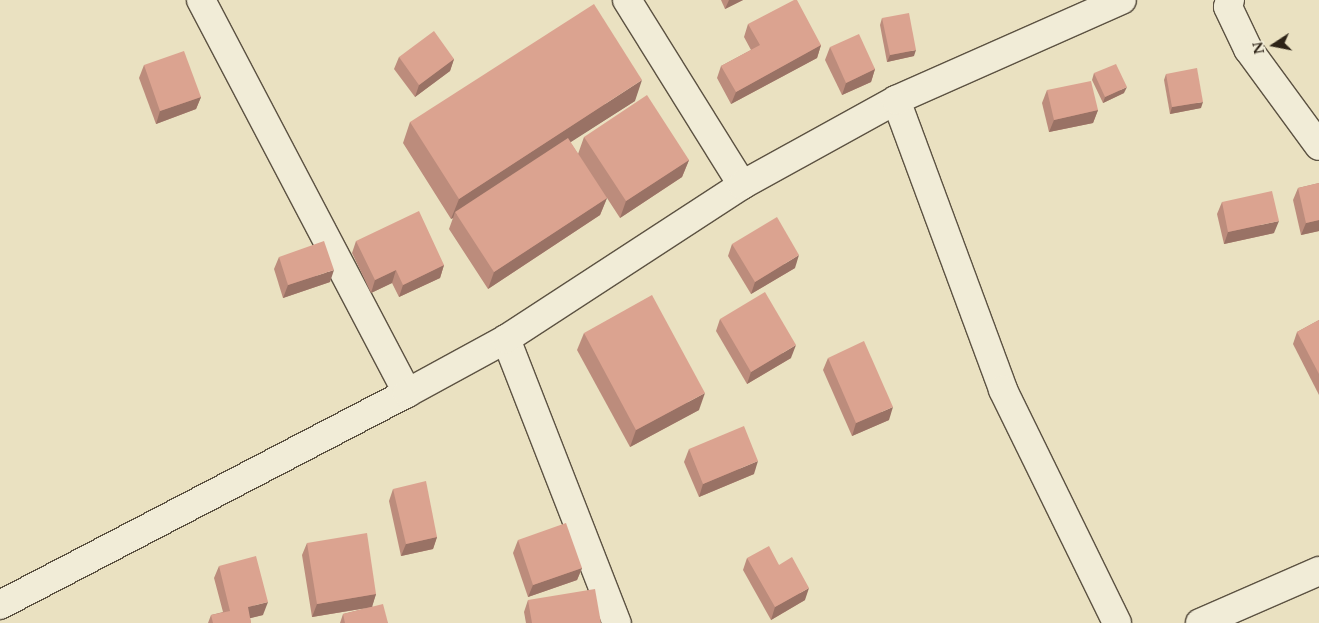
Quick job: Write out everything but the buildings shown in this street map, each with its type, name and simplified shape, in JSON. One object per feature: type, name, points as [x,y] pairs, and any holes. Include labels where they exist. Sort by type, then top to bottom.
[{"type":"street","points":[[201,0],[407,393]]},
{"type":"street","points":[[627,0],[742,185]]},
{"type":"street","points":[[0,605],[407,393],[506,338],[742,185],[896,100],[1122,0]]},
{"type":"street","points":[[1230,0],[1228,7],[1248,49],[1319,146]]},
{"type":"street","points":[[896,100],[1003,390],[1116,623]]},
{"type":"street","points":[[506,338],[617,623]]},
{"type":"street","points":[[1200,623],[1319,571]]}]
